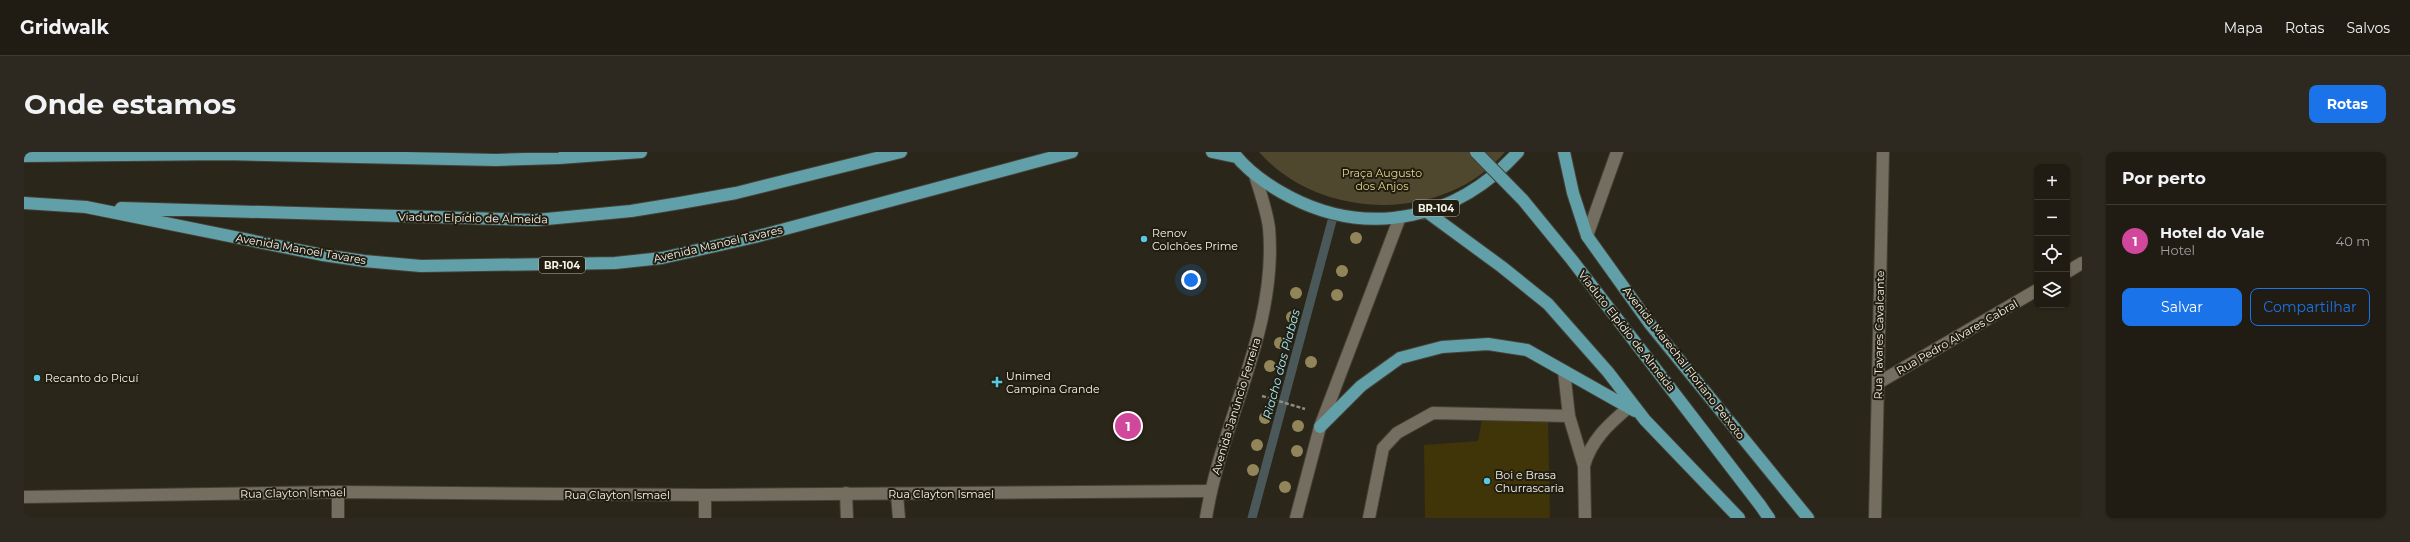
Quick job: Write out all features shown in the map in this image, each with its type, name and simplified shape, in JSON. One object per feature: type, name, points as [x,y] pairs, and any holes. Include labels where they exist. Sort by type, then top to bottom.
[{"type":"main road","name":"Viaduto Elpídio de Almeida","points":[[86,207],[536,220],[631,211],[736,193],[901,152]]},
{"type":"main road","name":"Avenida Manoel Tavares","points":[[24,203],[86,207],[323,255],[364,261],[421,266],[615,263],[662,258],[755,237],[1072,152]]},
{"type":"main road","name":"BR-104","points":[[1212,152],[1235,154],[1256,175],[1276,190],[1305,205],[1336,215],[1368,219],[1400,218],[1427,212],[1465,197],[1499,174],[1518,152]]},
{"type":"main road","name":"Viaduto Elpídio de Almeida","points":[[1476,152],[1523,200],[1572,260],[1769,518]]},
{"type":"main road","name":"Avenida Marechal Floriano Peixoto","points":[[1564,152],[1573,193],[1587,236],[1650,324],[1808,518]]},
{"type":"main road","points":[[24,156],[223,153],[496,160],[634,153]]},
{"type":"main road","points":[[1427,212],[1502,267],[1548,304],[1608,372],[1641,414],[1739,518]]},
{"type":"main road","points":[[1320,427],[1361,386],[1400,358],[1442,347],[1488,344],[1527,350],[1641,414]]},
{"type":"street","points":[[1587,236],[1618,152]]},
{"type":"street","name":"Rua Tavares Cavalcante","points":[[1875,518],[1883,152]]},
{"type":"street","name":"Avenida Janúncio Ferreira","points":[[1206,518],[1210,491],[1254,349],[1268,279],[1269,228],[1256,175]]},
{"type":"street","points":[[1296,518],[1320,427],[1400,218]]},
{"type":"street","points":[[2070,270],[2082,263]]},
{"type":"street","name":"Rua Pedro Alvares Cabral","points":[[1878,383],[2034,292]]},
{"type":"street","points":[[1564,371],[1569,416],[1584,466],[1585,518]]},
{"type":"street","points":[[1584,466],[1589,450],[1600,434],[1630,408]]},
{"type":"street","points":[[1369,518],[1383,448],[1397,433],[1434,413],[1569,416]]},
{"type":"street","name":"Rua Clayton Ismael","points":[[24,497],[338,492],[897,495],[1210,491]]},
{"type":"street","points":[[338,492],[338,518]]},
{"type":"street","points":[[846,494],[847,518]]},
{"type":"street","points":[[705,495],[705,518]]},
{"type":"street","points":[[897,495],[899,518]]},
{"type":"path","points":[[1268,398],[1301,408]]},
{"type":"green space","name":"Praça Augusto dos Anjos","points":[[1259,152],[1505,152],[1479,176],[1449,192],[1416,202],[1382,205],[1348,201],[1315,191],[1285,175]]},
{"type":"building","name":"Boi e Brasa Churrascaria","points":[[1483,414],[1548,417],[1550,518],[1425,518],[1424,445],[1478,441]]},
{"type":"waterway","name":"Riacho das Piabas","points":[[1252,518],[1333,217]]},
{"type":"place","name":"Renov Colchões Prime","points":[[1144,239]]},
{"type":"place","name":"Recanto do Picuí","points":[[37,378]]},
{"type":"place","name":"Unimed Campina Grande","points":[[997,382]]},
{"type":"place","name":"Hotel do Vale","points":[[1128,426]]},
{"type":"place","name":"Boi e Brasa Churrascaria","points":[[1487,481]]}]
